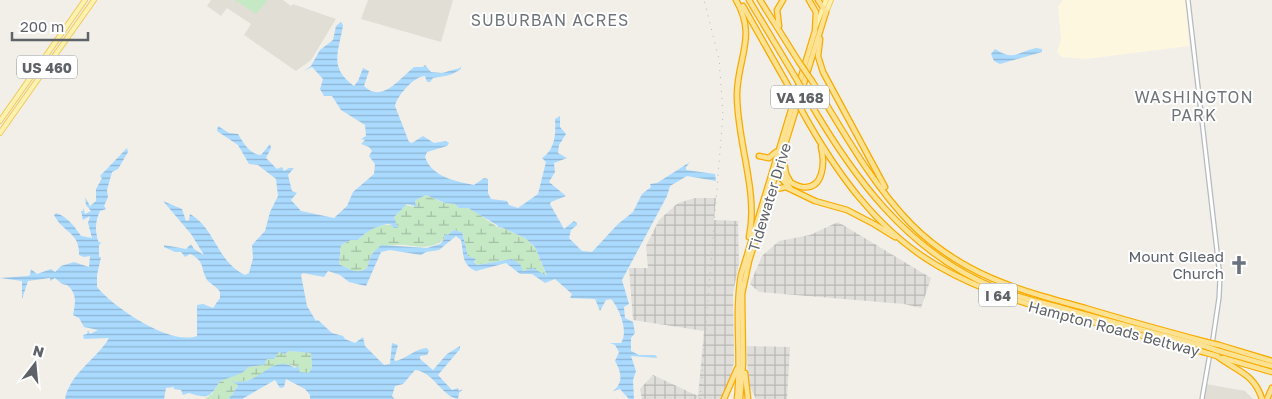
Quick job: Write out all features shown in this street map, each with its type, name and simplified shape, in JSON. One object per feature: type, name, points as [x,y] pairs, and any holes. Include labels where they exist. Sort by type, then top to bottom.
[{"type":"highway","name":"Hampton Roads Beltway","points":[[738,0],[819,141],[845,180],[896,235],[936,265],[1000,296],[1204,347]]},
{"type":"highway","points":[[738,0],[747,34],[738,84],[740,127],[751,216],[746,254]]},
{"type":"highway","points":[[749,0],[847,163],[881,206],[920,244],[948,264],[981,282],[1022,297],[1204,347],[1219,348],[1272,366]]},
{"type":"highway","name":"Hampton Roads Beltway","points":[[760,0],[895,206],[938,248],[966,267],[1015,289],[1204,347],[1217,356],[1272,372]]},
{"type":"highway","points":[[781,32],[777,13],[784,0]]},
{"type":"highway","points":[[809,0],[816,12],[815,31]]},
{"type":"highway","points":[[818,0],[825,9]]},
{"type":"highway","name":"Tidewater Drive","points":[[741,363],[738,296],[746,254],[825,9]]},
{"type":"highway","points":[[822,22],[818,52],[823,72],[895,206]]},
{"type":"highway","name":"Tidewater Drive","points":[[781,149],[815,31]]},
{"type":"highway","points":[[774,171],[793,184],[806,187],[819,178],[824,161],[819,141]]},
{"type":"highway","points":[[758,156],[771,157],[781,149],[786,174],[793,184]]},
{"type":"highway","points":[[774,171],[779,178],[799,194]]},
{"type":"highway","name":"Tidewater Drive","points":[[738,399],[743,287],[774,171]]},
{"type":"highway","points":[[767,201],[775,190],[781,187],[847,210],[878,226],[915,254],[936,265]]},
{"type":"highway","name":"Hampton Roads Beltway","points":[[1219,348],[1272,361]]},
{"type":"highway","points":[[1217,356],[1244,373],[1255,384],[1262,399]]},
{"type":"highway","points":[[724,399],[741,363]]},
{"type":"highway","points":[[741,363],[748,399]]},
{"type":"highway","points":[[1267,399],[1272,388]]},
{"type":"main road","name":"US 460","points":[[0,121],[85,0]]},
{"type":"main road","name":"US 460","points":[[0,133],[94,0]]},
{"type":"main road","name":"Tidewater Drive","points":[[825,9],[826,0]]},
{"type":"main road","name":"Tidewater Drive","points":[[815,31],[830,0]]},
{"type":"main road","points":[[1188,0],[1220,281],[1215,332],[1202,399]]},
{"type":"shaded area","points":[[211,0],[283,0],[291,6],[293,4],[336,19],[311,60],[296,71],[244,35],[251,24],[227,8],[221,16],[207,6]]},
{"type":"shaded area","points":[[368,0],[453,0],[441,42],[361,19]]},
{"type":"shaded area","points":[[1063,0],[1186,0],[1189,46],[1086,59],[1062,57],[1057,52],[1061,40],[1058,6]]},
{"type":"shaded area","points":[[695,198],[716,198],[714,220],[738,221],[739,263],[733,293],[734,362],[729,383],[722,399],[642,399],[640,389],[653,375],[698,396],[704,331],[633,320],[629,268],[648,268],[646,246],[659,220],[678,203]]},
{"type":"shaded area","points":[[838,222],[931,278],[921,308],[904,304],[759,292],[750,284],[762,256],[779,241],[810,235]]},
{"type":"shaded area","points":[[747,346],[790,347],[787,399],[756,399],[748,383]]},
{"type":"shaded area","points":[[1206,384],[1245,391],[1253,399],[1203,399]]},
{"type":"green space","points":[[235,0],[268,0],[256,14]]},
{"type":"green space","points":[[426,195],[444,203],[455,204],[459,208],[465,207],[500,229],[501,227],[525,238],[535,247],[547,277],[530,269],[523,271],[512,259],[477,265],[475,263],[476,259],[468,256],[462,232],[453,230],[443,240],[433,245],[421,247],[403,245],[381,246],[371,255],[367,268],[363,270],[353,270],[339,264],[341,245],[351,240],[358,240],[376,227],[387,225],[397,228],[394,217],[406,205],[414,207],[416,200]]},
{"type":"green space","points":[[289,351],[311,353],[312,367],[309,373],[302,374],[297,368],[289,364],[282,364],[243,382],[234,382],[238,384],[230,399],[205,399],[212,394],[220,381],[245,371],[248,367],[262,365],[268,358],[273,359],[279,352],[286,354]]},
{"type":"water","points":[[341,22],[343,25],[337,59],[338,65],[346,79],[354,86],[363,68],[369,71],[364,86],[371,91],[377,92],[384,91],[397,83],[414,67],[423,67],[425,65],[431,72],[442,73],[460,68],[461,66],[461,69],[454,73],[433,78],[430,82],[427,82],[425,76],[416,79],[402,92],[395,106],[409,142],[412,143],[423,136],[434,143],[446,141],[449,143],[447,146],[427,152],[425,157],[433,169],[445,177],[474,185],[484,178],[488,179],[488,193],[491,199],[507,201],[509,205],[518,208],[538,194],[546,162],[542,158],[552,146],[555,136],[555,119],[560,116],[560,127],[566,134],[559,145],[558,153],[567,158],[554,163],[555,172],[549,182],[566,196],[550,204],[564,229],[574,221],[577,223],[571,230],[569,238],[582,251],[592,252],[618,224],[633,212],[642,194],[651,187],[650,184],[657,183],[690,162],[686,170],[715,174],[716,181],[687,176],[670,186],[667,196],[622,280],[629,304],[624,307],[625,318],[633,322],[635,333],[631,338],[631,351],[639,355],[655,355],[658,358],[631,356],[636,371],[633,380],[634,399],[629,399],[620,389],[613,391],[620,381],[619,369],[615,361],[619,352],[615,345],[610,343],[621,343],[624,332],[620,314],[611,299],[606,300],[600,311],[595,299],[570,298],[572,294],[555,279],[545,283],[532,274],[520,274],[506,263],[476,271],[465,262],[461,240],[456,236],[439,250],[426,252],[421,255],[390,250],[381,252],[366,286],[349,282],[340,275],[328,271],[324,277],[303,273],[301,275],[307,306],[316,321],[318,320],[332,333],[343,336],[345,339],[355,343],[363,337],[365,346],[384,365],[390,364],[392,343],[398,345],[394,360],[396,361],[418,350],[427,348],[429,351],[427,355],[420,356],[420,359],[433,370],[447,354],[460,346],[460,349],[438,375],[452,390],[458,388],[459,391],[463,389],[459,393],[458,399],[452,397],[427,375],[415,370],[403,384],[395,386],[392,396],[395,399],[310,399],[310,395],[305,389],[286,379],[284,387],[280,388],[275,380],[242,399],[228,399],[238,385],[231,381],[241,382],[250,380],[279,364],[287,364],[295,368],[298,366],[300,372],[309,373],[312,367],[311,353],[289,351],[285,354],[279,352],[274,359],[267,359],[264,365],[248,367],[242,373],[220,381],[214,391],[208,396],[189,393],[183,395],[181,390],[174,389],[174,387],[166,388],[164,399],[65,399],[72,381],[109,338],[84,339],[83,335],[87,334],[88,330],[90,334],[98,330],[84,327],[79,318],[73,315],[75,299],[73,292],[67,285],[62,284],[55,278],[50,281],[50,278],[28,281],[22,299],[22,281],[0,278],[28,276],[31,269],[37,274],[51,269],[55,272],[61,266],[74,262],[89,267],[90,256],[84,257],[79,255],[79,247],[74,237],[54,215],[56,213],[68,220],[81,236],[92,238],[88,223],[90,216],[83,220],[81,211],[83,211],[83,208],[85,214],[91,211],[86,205],[85,197],[90,206],[96,201],[96,189],[102,178],[100,176],[127,148],[128,152],[118,169],[112,172],[107,190],[108,197],[104,206],[106,209],[100,211],[96,222],[97,237],[101,243],[99,245],[99,257],[101,257],[97,275],[97,287],[116,304],[143,323],[172,335],[186,338],[197,336],[197,305],[203,304],[213,308],[220,298],[220,292],[208,281],[201,263],[195,257],[190,254],[185,257],[181,252],[175,252],[164,247],[164,245],[186,249],[191,244],[194,249],[204,255],[191,234],[163,201],[182,209],[186,221],[189,220],[190,214],[199,220],[228,262],[245,275],[249,273],[253,258],[252,245],[265,231],[270,212],[278,196],[276,179],[258,165],[249,164],[238,145],[217,131],[218,126],[229,133],[238,134],[254,153],[261,155],[270,144],[271,148],[266,158],[277,169],[282,167],[284,171],[294,168],[288,175],[292,191],[297,193],[291,200],[301,211],[334,218],[347,206],[353,192],[374,174],[375,164],[369,156],[372,151],[369,147],[361,144],[365,140],[361,139],[366,136],[365,125],[341,110],[332,96],[324,96],[320,89],[323,79],[312,67],[304,71],[311,66],[320,50],[333,40],[336,26]],"holes":[[[426,195],[445,203],[455,204],[459,208],[468,208],[499,228],[501,227],[525,238],[535,247],[547,276],[533,268],[523,271],[520,264],[512,259],[477,265],[474,262],[476,259],[468,256],[462,232],[453,230],[448,235],[444,234],[445,238],[440,244],[427,248],[381,245],[371,255],[367,268],[360,271],[339,264],[341,245],[351,240],[358,240],[368,231],[382,225],[390,224],[394,228],[398,228],[394,217],[407,204],[418,207],[415,203],[416,200]]]},
{"type":"water","points":[[1036,48],[1042,49],[1042,52],[1000,64],[994,61],[991,54],[995,49],[1006,55],[1015,55]]},
{"type":"railway","points":[[700,399],[723,114],[719,59],[704,0]]},
{"type":"place","name":"Mount Gilead Church","points":[[1239,265]]},
{"type":"district","name":"SUBURBAN ACRES","points":[[550,20]]},
{"type":"district","name":"WASHINGTON PARK","points":[[1194,106]]}]
